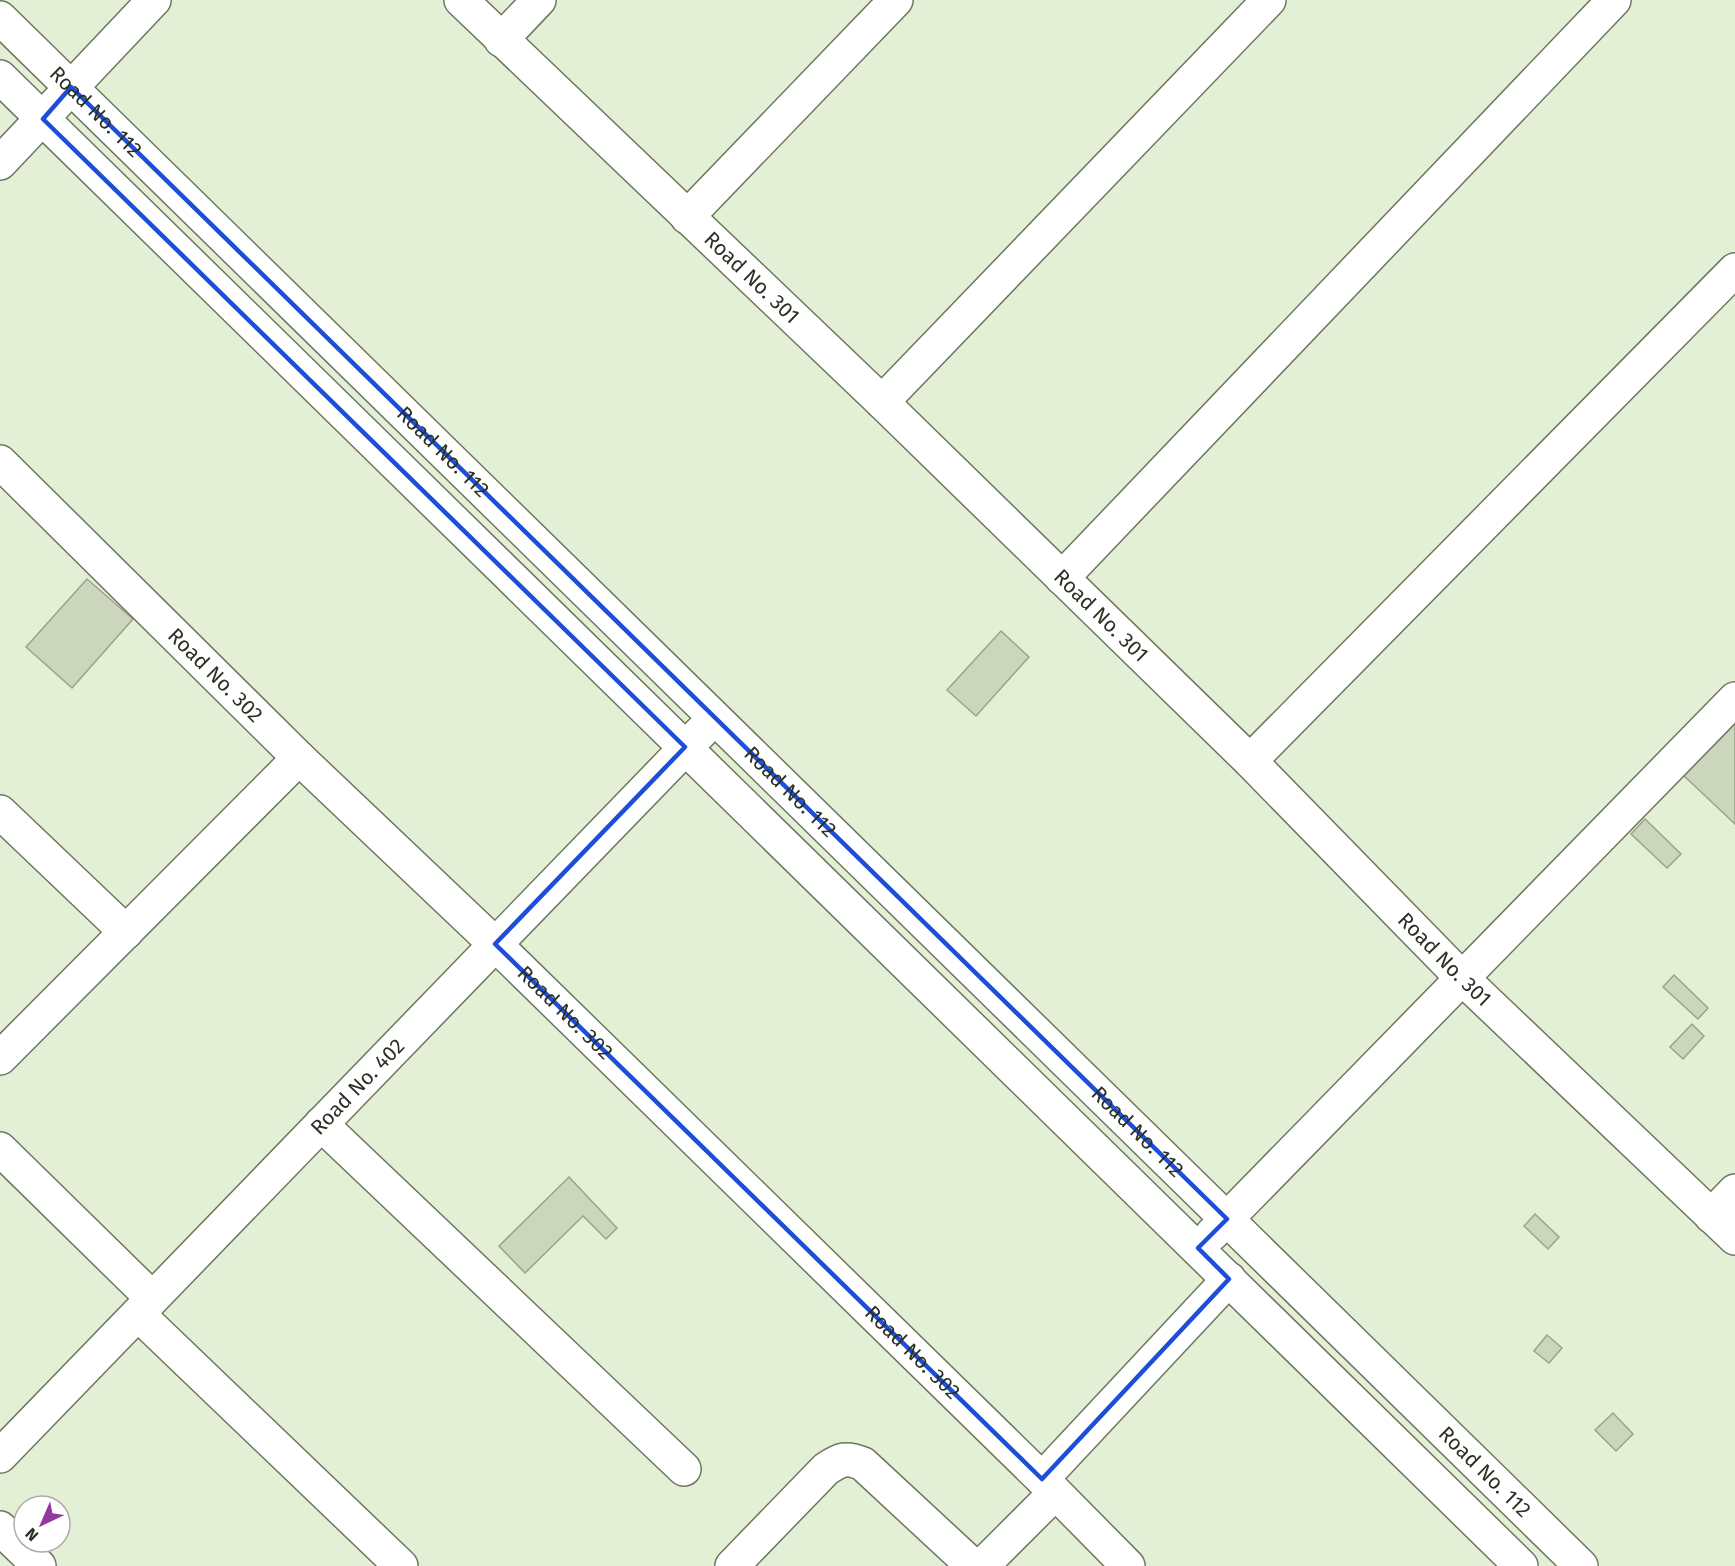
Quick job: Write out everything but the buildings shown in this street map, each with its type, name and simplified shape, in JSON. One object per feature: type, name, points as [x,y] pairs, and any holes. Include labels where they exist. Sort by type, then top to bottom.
[{"type":"street","points":[[0,163],[154,0]]},
{"type":"street","name":"Road No. 301","points":[[461,0],[882,402],[1250,761],[1463,979],[1735,1238]]},
{"type":"street","points":[[501,40],[539,0]]},
{"type":"street","points":[[687,217],[896,0]]},
{"type":"street","points":[[882,402],[1269,0]]},
{"type":"street","points":[[1062,578],[1614,0]]},
{"type":"street","name":"Road No. 112","points":[[0,18],[1581,1566]]},
{"type":"street","name":"Road No. 112","points":[[0,77],[1521,1566]]},
{"type":"street","points":[[1250,761],[1735,270]]},
{"type":"street","name":"Road No. 302","points":[[0,462],[299,758],[495,944],[1128,1566]]},
{"type":"street","points":[[1198,1248],[1735,699]]},
{"type":"street","name":"Road No. 402","points":[[0,1456],[714,717]]},
{"type":"street","points":[[0,1058],[299,758]]},
{"type":"street","points":[[0,813],[126,932]]},
{"type":"street","points":[[321,1124],[684,1469]]},
{"type":"street","points":[[0,1149],[145,1306],[401,1566]]},
{"type":"street","points":[[1711,1216],[1735,1191]]},
{"type":"street","points":[[982,1566],[1048,1486],[1229,1279]]},
{"type":"street","points":[[732,1566],[826,1468],[850,1458],[862,1464],[973,1566]]},
{"type":"street","points":[[0,1528],[39,1566]]},
{"type":"highlighted area","points":[[71,87],[1227,1219],[1198,1248],[1229,1279],[1042,1479],[495,944],[685,747],[43,119]]}]
